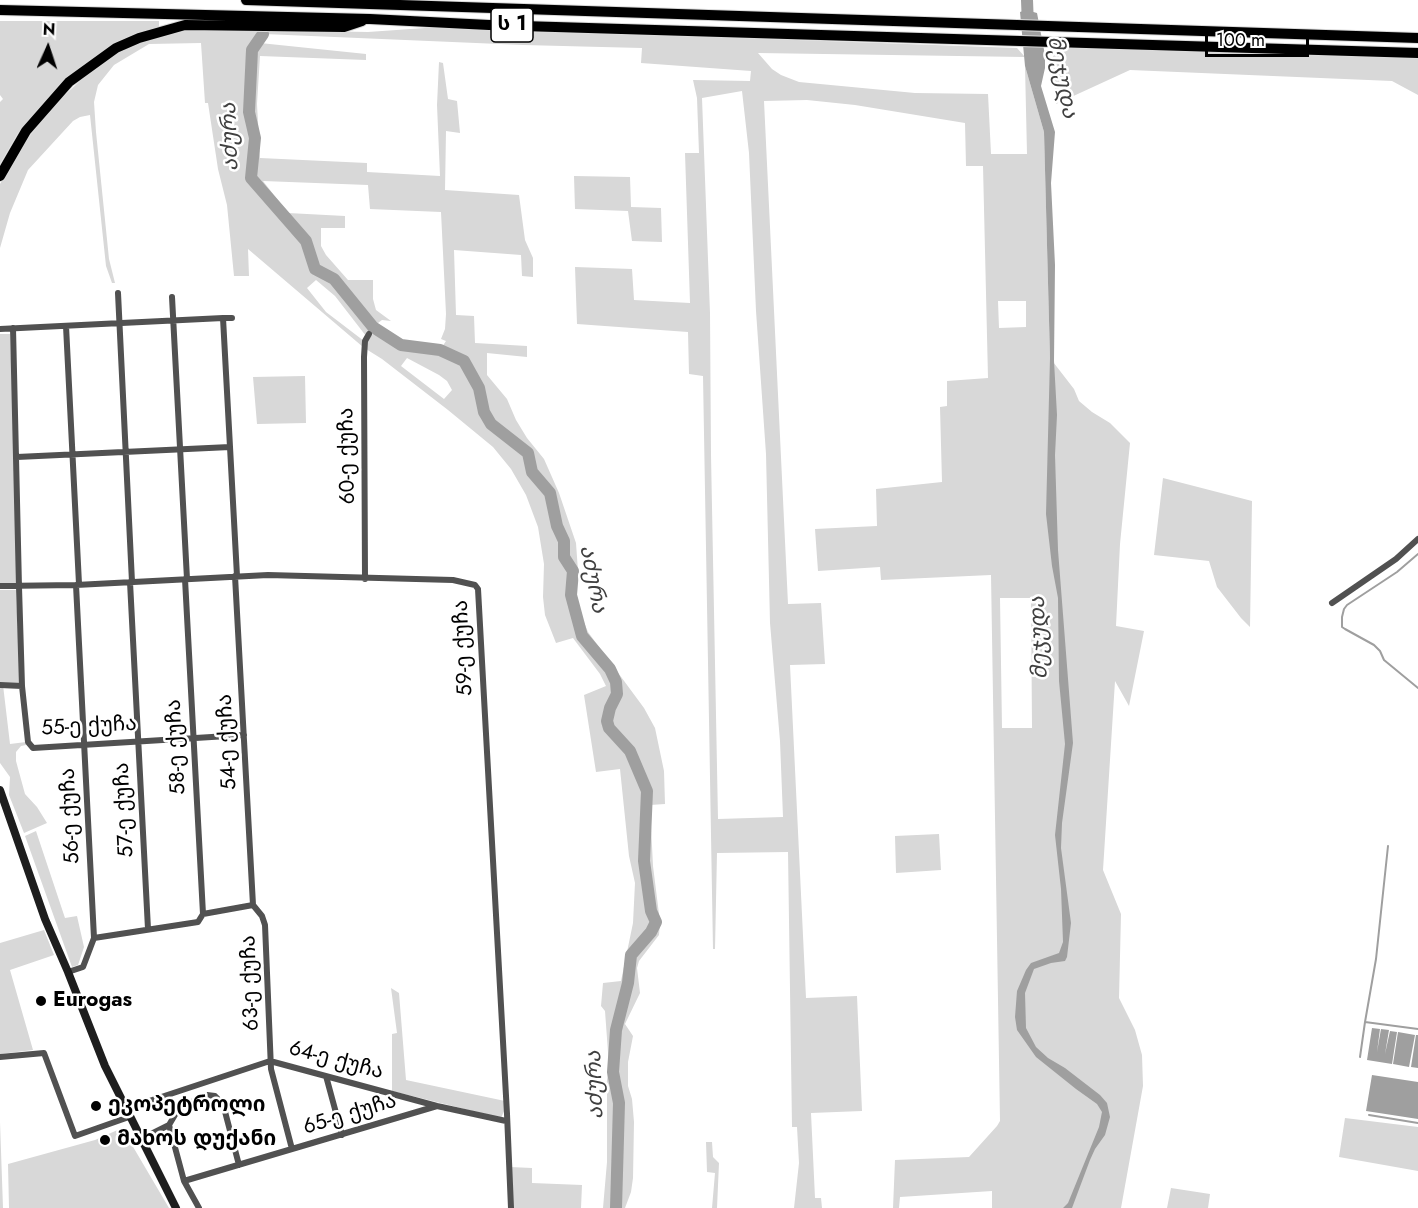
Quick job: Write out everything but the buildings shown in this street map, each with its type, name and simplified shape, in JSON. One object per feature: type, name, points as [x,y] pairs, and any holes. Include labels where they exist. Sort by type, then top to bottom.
[{"type":"highway","name":"ს 1","points":[[246,0],[1418,38]]},
{"type":"highway","name":"ს 1","points":[[4,10],[370,19],[1418,53]]},
{"type":"highway","points":[[0,176],[26,131],[69,82],[116,48],[139,38],[185,25],[344,27],[370,19]]},
{"type":"main road","points":[[1,796],[45,919],[105,1066],[176,1208]]},
{"type":"street","name":"57-ე ქუჩა","points":[[118,293],[148,929]]},
{"type":"street","name":"58-ე ქუჩა","points":[[172,297],[203,914]]},
{"type":"street","name":"54-ე ქუჩა","points":[[223,318],[253,905]]},
{"type":"street","points":[[0,329],[232,318]]},
{"type":"street","name":"56-ე ქუჩა","points":[[66,326],[94,938]]},
{"type":"street","name":"55-ე ქუჩა","points":[[13,328],[22,686],[28,742],[33,748],[244,735]]},
{"type":"street","name":"60-ე ქუჩა","points":[[365,579],[364,357],[365,341],[369,334]]},
{"type":"street","points":[[17,457],[230,447]]},
{"type":"street","points":[[1332,603],[1396,559],[1418,539]]},
{"type":"street","name":"59-ე ქუჩა","points":[[0,586],[131,582],[268,574],[365,579],[453,580],[476,585],[507,1117]]},
{"type":"street","points":[[0,685],[22,686]]},
{"type":"street","name":"63-ე ქუჩა","points":[[94,938],[198,922],[203,914],[253,905],[262,916],[265,925],[270,1061],[292,1149]]},
{"type":"street","points":[[68,972],[83,967],[94,938]]},
{"type":"street","name":"64-ე ქუჩა","points":[[0,1057],[44,1053],[75,1136],[204,1083],[270,1061],[437,1106],[507,1117]]},
{"type":"street","points":[[326,1076],[342,1135]]},
{"type":"street","points":[[204,1083],[207,1095]]},
{"type":"street","points":[[141,1139],[168,1125],[179,1108],[207,1095],[215,1096],[223,1104],[239,1165]]},
{"type":"street","name":"65-ე ქუჩა","points":[[184,1181],[437,1106]]},
{"type":"street","points":[[507,1117],[511,1208]]},
{"type":"street","points":[[168,1125],[184,1181],[199,1208]]},
{"type":"shaded area","points":[[1026,10],[1037,13],[1045,55],[1041,86],[1055,132],[1051,183],[1055,265],[1054,361],[1057,415],[1055,455],[1058,550],[1073,743],[1062,823],[1061,848],[1071,923],[1067,957],[1065,961],[1034,969],[1025,993],[1026,1028],[1036,1047],[1048,1058],[1100,1095],[1107,1103],[1110,1117],[1105,1135],[1090,1160],[1072,1208],[1063,1208],[1068,1203],[1099,1127],[1102,1112],[1097,1104],[1036,1057],[1017,1030],[1015,1017],[1017,991],[1026,970],[1031,963],[1059,953],[1063,942],[1061,889],[1055,835],[1065,744],[1059,681],[1058,598],[1046,514],[1050,358],[1044,132],[1025,66],[1020,12]]},
{"type":"shaded area","points":[[0,21],[159,21],[159,27],[60,86],[18,133],[0,164],[0,102],[3,99],[0,95]]},
{"type":"shaded area","points":[[439,27],[1017,48],[1025,57],[758,53],[772,69],[799,82],[915,93],[988,94],[991,154],[1027,154],[1025,66],[1044,132],[1050,358],[1074,389],[1079,401],[1110,423],[1130,443],[1120,544],[1116,626],[1144,631],[1129,706],[1115,681],[1103,870],[1121,914],[1119,998],[1135,1030],[1142,1055],[1143,1086],[1121,1208],[992,1208],[992,1191],[900,1197],[899,1208],[893,1208],[895,1160],[969,1157],[1000,1121],[991,575],[881,580],[880,567],[818,571],[815,529],[877,526],[876,489],[942,482],[940,407],[947,406],[947,381],[988,378],[983,166],[966,166],[965,123],[855,105],[807,100],[764,101],[788,604],[821,603],[825,664],[790,665],[806,998],[857,996],[862,1111],[811,1113],[815,1198],[821,1198],[822,1208],[794,1208],[799,1163],[797,1127],[792,1127],[788,852],[717,853],[715,949],[713,949],[703,376],[689,374],[688,332],[577,324],[575,267],[632,269],[634,300],[690,303],[685,153],[699,153],[697,98],[693,80],[750,81],[751,71],[641,63],[642,48],[264,34],[264,30],[368,32]],"holes":[[[742,91],[749,153],[756,311],[766,454],[770,623],[780,741],[783,817],[718,819],[710,313],[702,98]],[[998,301],[1026,301],[1026,327],[999,328]],[[1000,598],[1031,598],[1032,728],[1002,728]]]},
{"type":"shaded area","points":[[189,28],[262,30],[262,34],[251,51],[247,113],[252,138],[248,166],[249,179],[304,243],[313,270],[334,281],[373,328],[366,336],[335,296],[316,280],[307,288],[326,312],[364,341],[363,347],[248,249],[249,276],[234,276],[227,205],[218,169],[208,103],[205,103],[201,43],[149,44],[114,65],[98,85],[94,102],[96,132],[109,259],[115,283],[112,283],[106,266],[90,115],[73,121],[28,170],[10,213],[0,248],[0,184],[23,145],[50,109],[96,66],[123,50]]},
{"type":"shaded area","points":[[1052,42],[1418,53],[1418,95],[1392,81],[1130,70],[1056,104]]},
{"type":"shaded area","points":[[260,43],[366,54],[366,60],[260,56],[257,104],[260,158],[367,163],[367,172],[440,176],[437,105],[439,62],[443,63],[448,99],[457,101],[460,133],[446,131],[445,190],[519,195],[525,240],[533,258],[533,277],[522,276],[521,255],[454,250],[456,315],[474,316],[475,343],[527,346],[527,357],[487,353],[487,375],[507,399],[527,438],[544,459],[559,493],[576,543],[578,608],[588,632],[644,708],[655,728],[664,771],[665,804],[650,805],[653,866],[660,922],[659,935],[639,961],[637,968],[640,993],[625,1024],[633,1036],[628,1062],[628,1086],[632,1099],[634,1122],[633,1178],[625,1208],[603,1208],[607,1162],[607,1093],[602,1094],[606,1087],[609,1066],[605,1011],[601,1006],[603,983],[621,981],[633,923],[635,883],[629,856],[620,769],[596,772],[584,695],[606,686],[600,674],[573,638],[556,643],[545,615],[544,564],[538,527],[526,495],[511,469],[493,447],[382,359],[366,349],[367,342],[376,329],[401,345],[440,350],[446,341],[441,339],[445,329],[446,314],[441,212],[370,209],[368,185],[263,181],[288,213],[345,216],[345,228],[321,228],[321,246],[348,280],[373,280],[373,299],[376,310],[391,321],[382,320],[374,326],[336,277],[316,267],[306,238],[253,178],[256,137],[251,113],[254,51]],"holes":[[[407,358],[447,381],[452,390],[444,399],[401,366]]]},
{"type":"shaded area","points":[[574,176],[630,177],[631,207],[661,208],[662,242],[632,241],[628,211],[575,209]]},
{"type":"shaded area","points":[[0,334],[10,334],[20,584],[0,583]]},
{"type":"shaded area","points":[[305,376],[306,423],[257,424],[253,377]]},
{"type":"shaded area","points":[[1163,478],[1252,501],[1250,627],[1217,587],[1209,561],[1154,555]]},
{"type":"shaded area","points":[[0,590],[16,590],[20,683],[0,683]]},
{"type":"shaded area","points":[[0,685],[3,685],[10,744],[26,742],[26,745],[21,746],[16,752],[16,761],[25,794],[47,823],[24,833],[9,795],[10,777],[0,763]]},
{"type":"shaded area","points":[[36,831],[65,918],[77,916],[84,947],[78,965],[72,967],[25,836]]},
{"type":"shaded area","points":[[939,834],[941,870],[896,873],[895,836]]},
{"type":"shaded area","points":[[44,930],[54,955],[10,970],[33,1050],[0,1054],[0,943]]},
{"type":"shaded area","points":[[391,988],[399,993],[406,1080],[505,1101],[505,1109],[501,1118],[392,1091],[392,1034],[397,1033]]},
{"type":"shaded area","points":[[1372,1028],[1380,1029],[1377,1052],[1381,1029],[1389,1030],[1385,1054],[1390,1031],[1397,1032],[1392,1064],[1367,1060]]},
{"type":"shaded area","points":[[1398,1032],[1415,1035],[1409,1067],[1393,1064]]},
{"type":"shaded area","points":[[1416,1035],[1418,1035],[1418,1068],[1411,1067]]},
{"type":"shaded area","points":[[1372,1075],[1418,1082],[1418,1119],[1366,1111]]},
{"type":"shaded area","points":[[1345,1118],[1418,1127],[1418,1171],[1339,1157]]},
{"type":"shaded area","points":[[0,1122],[3,1208],[0,1208]]},
{"type":"shaded area","points":[[122,1128],[169,1208],[9,1208],[8,1164],[95,1140]]},
{"type":"shaded area","points":[[706,1142],[712,1142],[713,1157],[719,1163],[717,1208],[712,1208],[715,1173],[707,1172]]},
{"type":"shaded area","points":[[510,1167],[532,1168],[532,1183],[582,1185],[581,1208],[513,1208]]},
{"type":"shaded area","points":[[1171,1188],[1210,1194],[1208,1208],[1167,1208]]},
{"type":"waterway","name":"მეჯუდა","points":[[1027,0],[1028,26]]},
{"type":"waterway","name":"აძურა","points":[[263,34],[252,50],[249,112],[255,138],[251,178],[306,241],[315,269],[334,279],[373,327],[401,345],[440,350],[464,361],[479,388],[484,412],[491,424],[528,453],[532,472],[550,493],[557,526],[564,541],[564,557],[573,571],[571,595],[582,636],[610,669],[616,682],[617,694],[607,721],[609,728],[630,751],[647,791],[644,861],[651,911],[656,922],[651,932],[631,955],[628,983],[616,1030],[613,1072],[619,1103],[616,1208]]},
{"type":"waterway","points":[[1418,554],[1397,572],[1347,605],[1342,617],[1342,627],[1374,645],[1384,660],[1418,688]]},
{"type":"waterway","points":[[1365,1022],[1376,959],[1388,846]]},
{"type":"waterway","points":[[1360,1057],[1365,1022],[1418,1029]]},
{"type":"waterway","points":[[1369,1115],[1418,1123]]},
{"type":"place","name":"Eurogas","points":[[41,1001]]},
{"type":"place","name":"ეკოპეტროლი","points":[[96,1106]]},
{"type":"place","name":"მახოს დუქანი","points":[[105,1140]]}]
